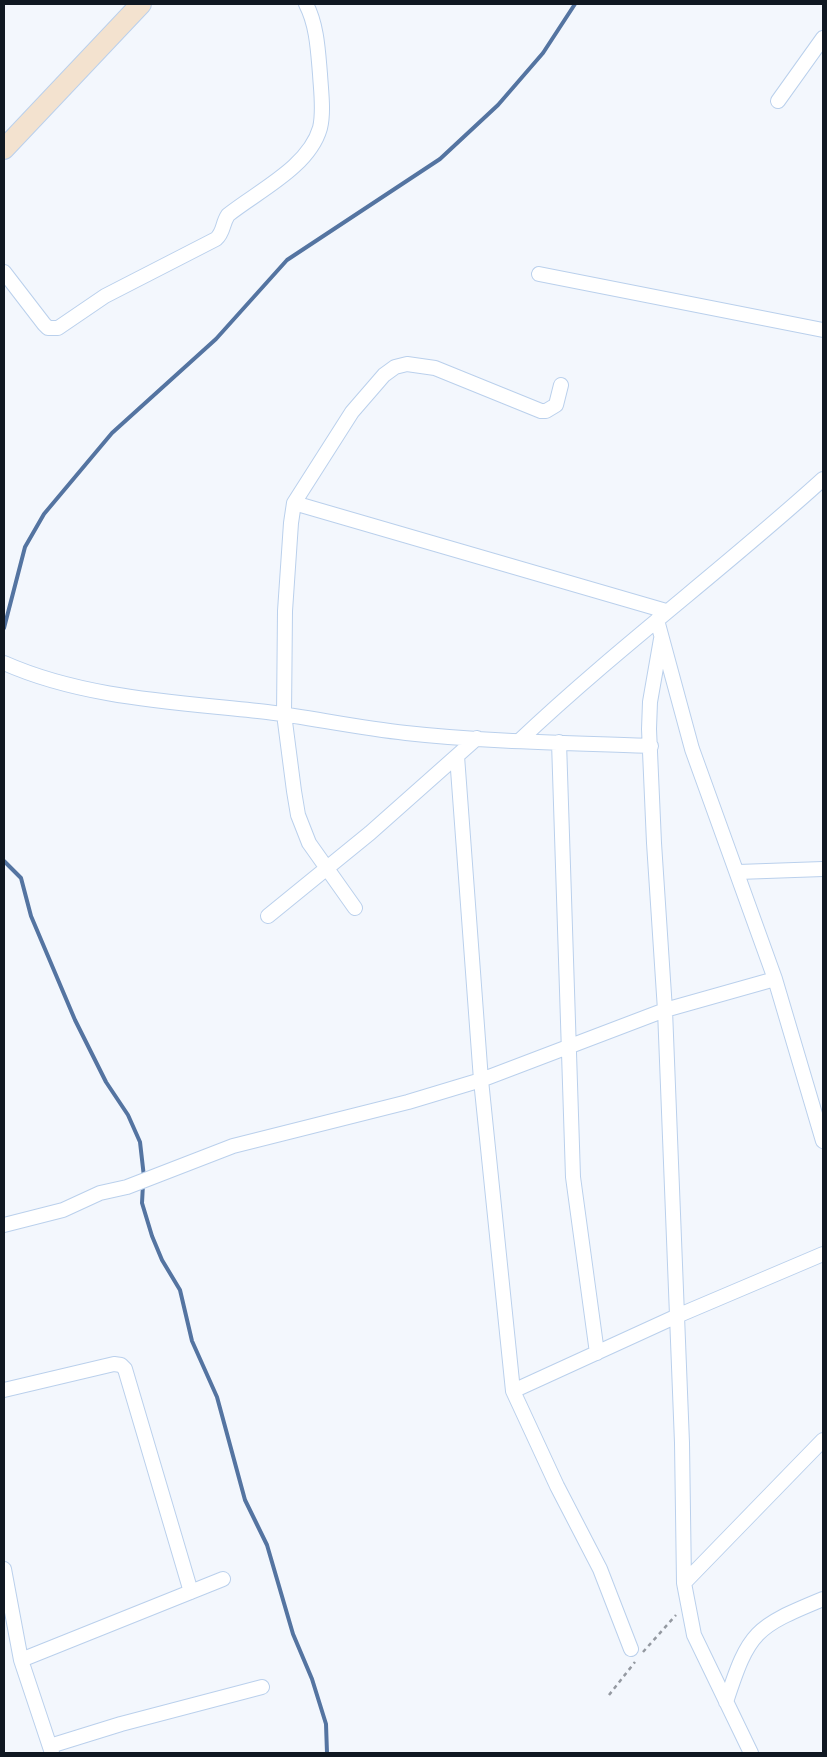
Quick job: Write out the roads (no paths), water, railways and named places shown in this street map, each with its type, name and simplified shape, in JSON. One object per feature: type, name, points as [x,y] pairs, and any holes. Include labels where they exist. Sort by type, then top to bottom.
[{"type":"street","points":[[4,149],[141,4]]},
{"type":"street","points":[[4,272],[44,324],[53,329],[58,328],[104,296],[216,239],[223,231],[224,221],[228,216],[303,159],[315,142],[320,126],[321,112],[318,41],[306,4]]},
{"type":"street","points":[[778,101],[823,38]]},
{"type":"street","points":[[539,274],[823,330]]},
{"type":"street","points":[[355,908],[309,843],[298,815],[284,714],[285,611],[294,503],[352,412],[384,375],[395,367],[407,364],[435,368],[541,411],[551,409],[556,405],[561,385]]},
{"type":"street","points":[[519,741],[661,615],[788,511],[823,479]]},
{"type":"street","points":[[294,503],[661,615]]},
{"type":"street","points":[[661,615],[661,638],[650,702],[651,746],[654,843],[665,1010],[677,1316],[684,1583],[694,1635],[751,1753]]},
{"type":"street","points":[[661,638],[692,749],[738,872],[775,979],[823,1141]]},
{"type":"street","points":[[4,663],[34,675],[84,688],[150,699],[284,714],[405,733],[519,741],[651,746]]},
{"type":"street","points":[[268,916],[328,868],[477,738]]},
{"type":"street","points":[[559,742],[575,1201],[597,1352]]},
{"type":"street","points":[[457,756],[481,1080],[513,1391],[557,1486],[600,1569],[631,1649]]},
{"type":"street","points":[[738,872],[823,868]]},
{"type":"street","points":[[4,1225],[63,1210],[100,1193],[127,1188],[232,1146],[408,1102],[481,1080],[570,1048],[665,1010],[775,979]]},
{"type":"street","points":[[513,1391],[677,1316],[823,1254]]},
{"type":"street","points":[[4,1390],[114,1364],[121,1365],[125,1369],[191,1592]]},
{"type":"street","points":[[684,1583],[823,1440]]},
{"type":"street","points":[[4,1569],[22,1660],[51,1750],[121,1724],[262,1688]]},
{"type":"street","points":[[22,1660],[223,1579]]},
{"type":"street","points":[[726,1702],[738,1665],[752,1638],[767,1624],[823,1599]]},
{"type":"waterway","points":[[4,628],[25,547],[44,514],[112,433],[216,339],[287,260],[440,159],[498,105],[543,53],[575,4]]},
{"type":"waterway","points":[[4,861],[21,878],[31,916],[75,1020],[106,1082],[128,1115],[140,1142],[144,1177]]},
{"type":"waterway","points":[[143,1184],[142,1203],[152,1236],[162,1260],[180,1290],[192,1341],[217,1397],[245,1500],[267,1545],[293,1634],[312,1679],[326,1724],[327,1753]]}]
